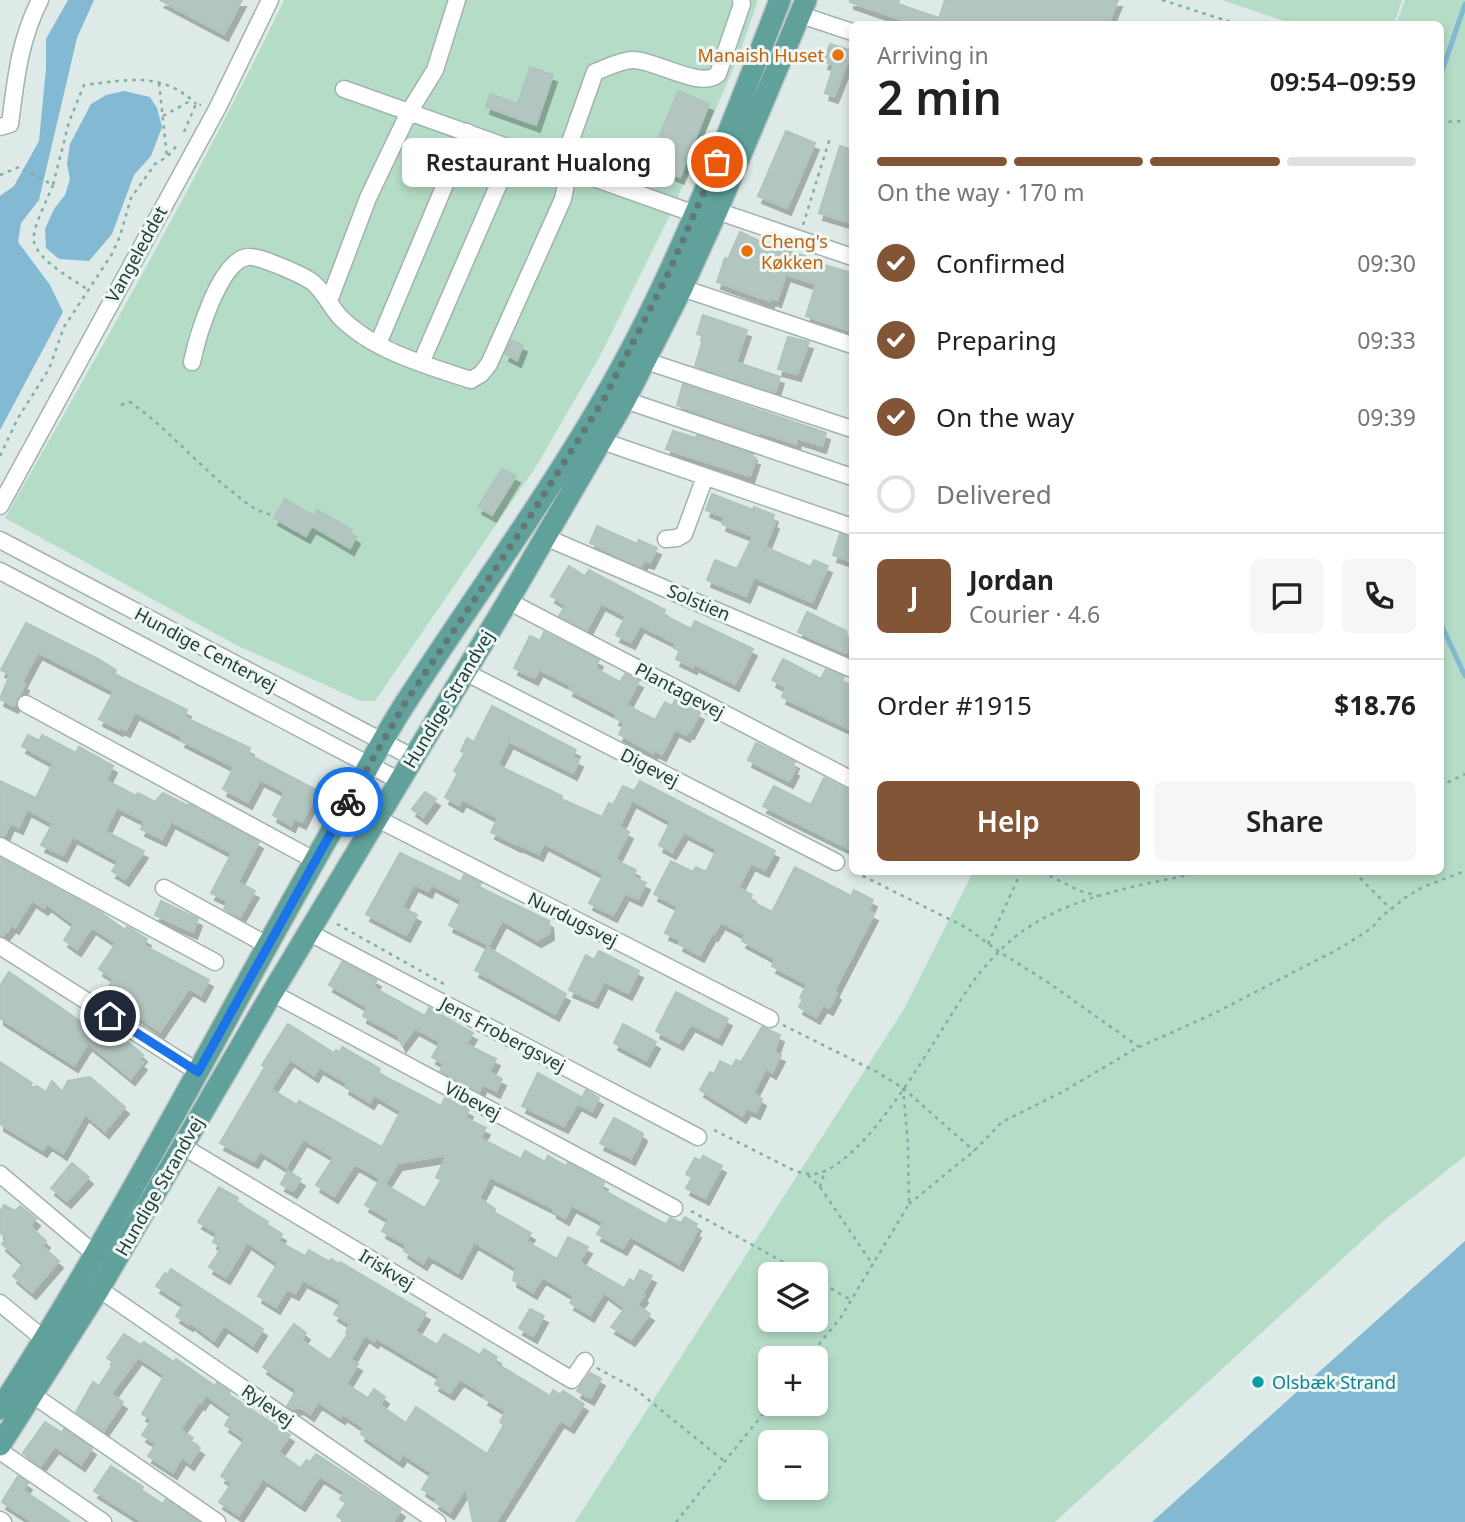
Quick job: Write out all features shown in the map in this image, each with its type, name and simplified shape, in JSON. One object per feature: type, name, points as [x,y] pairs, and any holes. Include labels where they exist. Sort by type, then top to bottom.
[{"type":"main road","name":"Hundige Strandvej","points":[[0,1409],[96,1255],[314,860],[405,703],[520,533],[604,399],[667,276],[695,214],[780,0]]},
{"type":"main road","name":"Hundige Strandvej","points":[[0,1445],[99,1289],[625,400],[682,288],[804,7]]},
{"type":"street","points":[[0,127],[10,124],[27,25],[40,0]]},
{"type":"street","name":"Vangeleddet","points":[[0,506],[216,108],[270,0]]},
{"type":"street","points":[[329,301],[368,198],[409,112],[435,70],[457,0]]},
{"type":"street","points":[[192,362],[197,338],[228,270],[238,260],[249,256],[312,282],[341,318],[378,344],[421,363],[471,380],[481,374],[489,364],[563,199],[569,169],[569,145],[595,72],[629,60],[646,61],[702,80],[712,79],[718,74],[742,4],[741,0]]},
{"type":"street","points":[[804,7],[849,30]]},
{"type":"street","points":[[344,89],[695,214]]},
{"type":"street","points":[[378,344],[467,132]]},
{"type":"street","points":[[421,363],[514,149]]},
{"type":"street","points":[[717,211],[849,256]]},
{"type":"street","points":[[682,288],[849,344]]},
{"type":"street","points":[[646,361],[849,428]]},
{"type":"street","points":[[625,400],[849,476]]},
{"type":"street","points":[[601,441],[849,526]]},
{"type":"street","points":[[666,539],[684,534],[705,477]]},
{"type":"street","name":"Solstien","points":[[545,537],[849,668]]},
{"type":"street","name":"Hundige Centervej","points":[[0,540],[412,757]]},
{"type":"street","name":"Hundige Centervej","points":[[0,571],[398,780]]},
{"type":"street","name":"Plantagevej","points":[[508,601],[849,778]]},
{"type":"street","name":"Digevej","points":[[465,672],[836,862]]},
{"type":"street","points":[[26,704],[314,860]]},
{"type":"street","name":"Nurdugsvej","points":[[376,818],[770,1019]]},
{"type":"street","points":[[0,846],[215,962]]},
{"type":"street","points":[[164,888],[267,945]]},
{"type":"street","name":"Jens Frobergsvej","points":[[308,932],[698,1137]]},
{"type":"street","points":[[0,946],[198,1072]]},
{"type":"street","name":"Vibevej","points":[[272,993],[674,1208]]},
{"type":"street","name":"Iriskvej","points":[[182,1146],[572,1380],[585,1361]]},
{"type":"street","points":[[0,1174],[96,1255]]},
{"type":"street","name":"Rylevej","points":[[99,1289],[437,1522]]},
{"type":"street","points":[[0,1303],[45,1340]]},
{"type":"street","points":[[33,1395],[217,1522]]},
{"type":"street","points":[[0,1451],[103,1522]]},
{"type":"path","points":[[1162,0],[1228,21]]},
{"type":"path","points":[[87,289],[40,254],[34,241],[35,230],[53,185],[69,122],[84,85],[138,78],[159,82],[185,94],[194,102],[216,108]]},
{"type":"path","points":[[159,82],[167,157]]},
{"type":"path","points":[[163,116],[194,102]]},
{"type":"path","points":[[0,456],[18,418],[49,369],[64,327],[116,245],[131,198],[155,164],[167,157],[180,142],[194,102]]},
{"type":"path","points":[[1444,122],[1465,121]]},
{"type":"path","points":[[798,239],[830,138]]},
{"type":"path","points":[[0,175],[19,167],[53,185]]},
{"type":"path","points":[[121,405],[130,402],[149,416],[200,466],[257,512],[272,515]]},
{"type":"path","points":[[1444,784],[1465,774]]},
{"type":"path","points":[[818,1346],[841,1317],[909,1204],[974,1152],[1002,1122],[1064,1091],[1139,1047],[1215,1013],[1342,947],[1372,928],[1391,909],[1423,887],[1465,871]]},
{"type":"path","points":[[861,875],[967,928],[1139,1047]]},
{"type":"path","points":[[988,944],[1020,875]]},
{"type":"path","points":[[1048,875],[1080,891],[1098,896]]},
{"type":"path","points":[[1357,875],[1391,909]]},
{"type":"path","points":[[770,1019],[877,1072],[903,1088],[974,1152]]},
{"type":"path","points":[[903,1088],[908,1144],[909,1204]]},
{"type":"path","points":[[820,1187],[825,1171]]},
{"type":"path","points":[[808,1175],[820,1187],[873,1265]]},
{"type":"path","points":[[674,1208],[686,1208],[783,1262]]},
{"type":"path","points":[[828,1287],[851,1300]]},
{"type":"path","points":[[585,1361],[634,1388],[723,1461]]},
{"type":"path","points":[[676,1522],[761,1416]]},
{"type":"green space","points":[[284,0],[758,0],[738,58],[669,217],[600,356],[537,465],[375,701],[361,701],[236,645],[5,518],[184,197]]},
{"type":"green space","points":[[1222,0],[1402,0],[1395,21],[1284,21]]},
{"type":"green space","points":[[1405,0],[1465,0],[1465,1156],[1388,1217],[1055,1522],[575,1522],[904,1009],[971,875],[1444,875],[1444,21],[1397,21]]},
{"type":"water","points":[[68,0],[94,0],[77,38],[39,200],[21,223],[18,242],[50,285],[63,312],[0,430],[0,196],[14,186],[39,141],[46,39]]},
{"type":"water","points":[[124,91],[150,97],[157,108],[162,127],[151,156],[134,175],[112,234],[89,261],[59,259],[46,248],[45,229],[54,209],[65,195],[70,179],[67,164],[70,144],[91,104],[106,95]]},
{"type":"water","points":[[1465,1241],[1465,1522],[1152,1522]]},
{"type":"building","points":[[160,0],[242,0],[224,34]]},
{"type":"building","points":[[899,0],[898,4],[939,18],[945,0],[1118,0],[1109,21],[902,21],[850,2]]},
{"type":"building","points":[[830,44],[849,50],[849,58],[834,96],[825,93],[834,65],[824,62]]},
{"type":"building","points":[[530,67],[553,75],[536,125],[486,107],[490,94],[518,104]]},
{"type":"building","points":[[678,91],[709,104],[680,177],[648,164]]},
{"type":"building","points":[[786,131],[815,143],[787,208],[758,196]]},
{"type":"building","points":[[840,146],[849,149],[849,222],[819,213]]},
{"type":"building","points":[[740,232],[770,246],[805,256],[804,259],[849,272],[849,330],[806,316],[816,284],[786,274],[777,300],[771,298],[770,301],[717,282],[725,258],[728,259]]},
{"type":"building","points":[[703,315],[747,330],[736,362],[780,377],[775,392],[695,366],[704,336],[697,334]]},
{"type":"building","points":[[788,337],[809,342],[797,374],[778,369]]},
{"type":"building","points":[[511,340],[523,345],[517,360],[505,354]]},
{"type":"building","points":[[683,384],[826,433],[822,446],[797,438],[796,444],[760,432],[759,434],[677,405]]},
{"type":"building","points":[[673,431],[696,438],[697,435],[753,454],[752,457],[756,458],[750,476],[666,449]]},
{"type":"building","points":[[502,469],[516,476],[492,515],[478,507]]},
{"type":"building","points":[[712,494],[774,515],[772,521],[775,522],[765,547],[811,567],[814,560],[828,566],[812,602],[754,577],[746,596],[707,580],[715,560],[737,569],[753,536],[722,524],[725,517],[706,510]]},
{"type":"building","points":[[285,499],[314,516],[317,510],[352,530],[350,533],[356,537],[350,548],[312,526],[306,536],[274,518]]},
{"type":"building","points":[[597,526],[637,544],[639,540],[657,548],[650,562],[644,560],[641,567],[590,543]]},
{"type":"building","points":[[840,534],[849,536],[848,560],[833,555]]},
{"type":"building","points":[[569,566],[585,576],[589,570],[665,610],[663,615],[691,629],[695,621],[753,649],[735,684],[694,664],[693,667],[676,659],[680,651],[674,648],[676,643],[640,625],[631,642],[616,635],[626,616],[601,603],[587,630],[559,616],[566,605],[551,596]]},
{"type":"building","points":[[807,612],[846,631],[849,646],[846,653],[798,632]]},
{"type":"building","points":[[26,623],[98,659],[116,670],[114,674],[187,710],[184,717],[250,748],[248,754],[318,791],[302,822],[294,818],[291,825],[273,815],[285,792],[260,779],[248,802],[223,789],[234,767],[181,740],[183,737],[135,712],[126,730],[99,719],[114,691],[38,652],[22,682],[25,684],[14,706],[0,699],[10,674],[1,670]]},
{"type":"building","points":[[544,632],[599,660],[595,668],[620,682],[625,674],[639,681],[626,705],[655,720],[665,702],[672,706],[675,700],[700,713],[690,732],[686,735],[675,729],[662,754],[654,750],[653,753],[619,734],[625,723],[615,718],[617,714],[569,689],[571,685],[539,669],[534,678],[514,668],[530,636],[540,641]]},
{"type":"building","points":[[783,659],[821,679],[826,669],[844,677],[841,682],[849,686],[849,729],[782,697],[786,687],[772,680]]},
{"type":"building","points":[[492,706],[576,750],[572,757],[579,760],[573,773],[509,741],[497,765],[562,796],[561,799],[602,817],[609,803],[613,805],[623,786],[634,791],[640,781],[775,851],[765,870],[751,863],[738,888],[752,895],[749,900],[772,912],[795,867],[851,896],[854,890],[873,900],[868,911],[874,914],[834,991],[837,993],[829,1008],[823,1005],[816,1017],[799,1007],[807,984],[772,966],[776,959],[742,941],[746,935],[721,922],[700,955],[679,944],[681,940],[665,933],[678,906],[654,894],[671,861],[693,872],[696,867],[706,872],[717,849],[684,832],[672,852],[659,845],[671,821],[632,800],[619,827],[629,832],[615,860],[636,870],[633,877],[646,883],[638,899],[625,893],[613,915],[589,903],[604,874],[544,843],[539,854],[517,845],[491,832],[498,818],[462,799],[459,805],[445,797],[458,773],[454,771],[465,753],[461,751],[467,738],[474,742]]},
{"type":"building","points":[[28,735],[39,741],[42,735],[76,753],[79,747],[113,766],[106,780],[136,796],[138,793],[155,802],[163,793],[259,842],[238,882],[255,891],[240,917],[224,909],[228,901],[211,893],[232,853],[171,821],[162,839],[141,829],[145,821],[117,807],[105,831],[144,851],[125,879],[112,871],[119,861],[73,836],[63,855],[41,845],[53,823],[27,809],[19,827],[10,823],[4,837],[0,836],[0,781],[36,798],[53,763],[22,746]]},
{"type":"building","points":[[756,743],[795,762],[792,768],[795,769],[789,781],[748,760]]},
{"type":"building","points":[[824,778],[849,790],[849,849],[763,806],[774,786],[811,805]]},
{"type":"building","points":[[425,792],[436,799],[423,817],[412,809]]},
{"type":"building","points":[[400,853],[461,882],[464,875],[481,883],[479,887],[549,921],[550,933],[537,940],[502,920],[489,945],[449,925],[462,900],[431,884],[428,891],[414,884],[402,907],[417,915],[406,935],[366,914]]},
{"type":"building","points":[[0,858],[100,912],[125,930],[129,928],[147,939],[143,945],[209,980],[201,995],[189,988],[160,1031],[104,993],[114,979],[99,969],[116,943],[92,927],[77,949],[64,940],[74,924],[47,904],[44,908],[32,900],[15,927],[12,925],[0,936]]},
{"type":"building","points":[[161,901],[198,919],[193,932],[155,915]]},
{"type":"building","points":[[487,947],[566,994],[555,1014],[475,970]]},
{"type":"building","points":[[599,951],[639,971],[628,993],[604,981],[594,1001],[569,990],[586,955],[594,960]]},
{"type":"building","points":[[342,962],[377,980],[373,987],[425,1016],[429,1008],[473,1033],[466,1044],[496,1059],[489,1072],[502,1079],[496,1091],[483,1084],[479,1092],[440,1071],[444,1064],[432,1057],[441,1042],[415,1028],[402,1045],[398,1035],[363,1016],[367,1007],[329,985]]},
{"type":"building","points":[[9,972],[90,1028],[93,1023],[126,1045],[128,1042],[143,1055],[139,1060],[143,1063],[131,1078],[88,1043],[74,1065],[0,1018],[0,986]]},
{"type":"building","points":[[676,992],[728,1019],[718,1038],[691,1024],[679,1043],[656,1031]]},
{"type":"building","points":[[288,1024],[334,1053],[336,1050],[340,1052],[342,1047],[380,1069],[378,1073],[441,1106],[445,1098],[469,1110],[465,1118],[486,1128],[480,1138],[521,1159],[525,1151],[545,1162],[548,1156],[566,1166],[568,1163],[604,1183],[601,1189],[661,1222],[666,1224],[670,1218],[681,1223],[685,1217],[697,1224],[694,1230],[697,1231],[679,1264],[630,1236],[623,1248],[597,1234],[604,1222],[572,1205],[565,1218],[553,1211],[553,1208],[490,1177],[479,1198],[495,1209],[494,1212],[531,1233],[526,1241],[557,1259],[568,1237],[588,1247],[579,1262],[624,1288],[630,1279],[634,1282],[640,1270],[652,1276],[637,1305],[650,1314],[631,1339],[611,1327],[625,1308],[604,1292],[590,1315],[570,1303],[574,1296],[542,1277],[533,1292],[513,1280],[516,1267],[474,1242],[458,1272],[428,1255],[423,1263],[404,1251],[407,1245],[382,1231],[389,1219],[365,1205],[379,1181],[425,1208],[441,1180],[436,1177],[447,1155],[398,1163],[386,1182],[355,1164],[334,1196],[316,1185],[334,1157],[303,1139],[286,1167],[260,1151],[254,1161],[220,1143],[265,1067],[262,1065]],"holes":[[[290,1059],[314,1075],[319,1067],[347,1083],[345,1087],[370,1102],[374,1095],[401,1111],[382,1147],[299,1101],[297,1105],[271,1089]]]},
{"type":"building","points":[[623,1024],[656,1042],[646,1060],[614,1043]]},
{"type":"building","points":[[762,1027],[780,1035],[774,1052],[781,1055],[772,1072],[766,1068],[753,1093],[762,1099],[756,1112],[747,1108],[742,1116],[700,1090],[710,1072],[714,1074],[720,1061],[732,1067],[736,1060],[741,1062]]},
{"type":"building","points":[[0,1062],[32,1083],[29,1088],[37,1086],[46,1092],[52,1081],[62,1092],[68,1081],[90,1077],[125,1107],[105,1131],[85,1114],[63,1153],[48,1143],[43,1150],[0,1124]]},
{"type":"building","points":[[538,1073],[581,1097],[564,1126],[522,1106]]},
{"type":"building","points":[[586,1090],[599,1098],[592,1111],[579,1104]]},
{"type":"building","points":[[614,1118],[643,1135],[631,1158],[600,1143]]},
{"type":"building","points":[[703,1156],[722,1166],[705,1198],[686,1188],[692,1177],[686,1174],[695,1158],[700,1161]]},
{"type":"building","points":[[72,1163],[89,1177],[67,1201],[51,1188]]},
{"type":"building","points":[[288,1171],[301,1179],[293,1191],[281,1184]]},
{"type":"building","points":[[219,1187],[238,1198],[236,1202],[282,1234],[278,1241],[305,1256],[309,1250],[330,1262],[331,1259],[339,1264],[340,1262],[426,1313],[415,1331],[437,1345],[444,1334],[480,1355],[484,1349],[497,1357],[494,1362],[550,1396],[553,1390],[561,1395],[563,1391],[584,1404],[570,1426],[560,1420],[496,1522],[473,1522],[466,1487],[450,1512],[422,1489],[432,1473],[403,1454],[399,1460],[361,1434],[364,1428],[318,1402],[310,1414],[300,1407],[291,1409],[287,1406],[297,1390],[263,1367],[294,1324],[306,1333],[301,1340],[330,1360],[348,1334],[346,1333],[350,1324],[334,1314],[342,1301],[303,1280],[295,1293],[287,1289],[276,1307],[258,1296],[278,1263],[247,1242],[226,1277],[209,1267],[222,1247],[213,1242],[217,1233],[198,1222]],"holes":[[[365,1335],[374,1341],[376,1338],[440,1376],[435,1384],[450,1393],[460,1379],[506,1411],[500,1422],[504,1425],[487,1454],[416,1407],[406,1423],[380,1405],[385,1397],[374,1389],[368,1398],[346,1384],[358,1364],[350,1360]]]},
{"type":"building","points":[[4,1205],[15,1211],[20,1206],[36,1219],[30,1226],[46,1241],[42,1246],[59,1261],[32,1292],[13,1276],[24,1263],[2,1244],[7,1238],[0,1233],[0,1212]]},
{"type":"building","points":[[171,1269],[263,1329],[253,1345],[224,1325],[214,1340],[190,1322],[189,1324],[176,1316],[184,1304],[156,1286]]},
{"type":"building","points":[[530,1309],[544,1316],[533,1336],[519,1328]]},
{"type":"building","points":[[124,1334],[141,1345],[144,1342],[174,1362],[176,1359],[215,1386],[217,1383],[230,1392],[228,1394],[290,1435],[278,1452],[300,1468],[316,1454],[401,1510],[393,1522],[346,1522],[337,1516],[346,1503],[340,1499],[345,1492],[320,1476],[301,1504],[263,1478],[239,1515],[219,1502],[232,1483],[221,1476],[245,1439],[225,1425],[232,1414],[206,1395],[180,1430],[193,1438],[190,1441],[200,1448],[190,1463],[182,1457],[173,1472],[148,1456],[156,1444],[142,1435],[152,1420],[142,1414],[165,1375],[138,1357],[111,1394],[123,1402],[103,1431],[76,1412],[93,1382],[99,1386],[114,1363],[107,1358]]},
{"type":"building","points":[[590,1373],[601,1379],[590,1398],[577,1391]]},
{"type":"building","points":[[45,1422],[62,1433],[64,1429],[92,1448],[81,1464],[55,1446],[40,1466],[23,1453]]},
{"type":"building","points":[[111,1466],[163,1504],[166,1499],[199,1522],[143,1522],[94,1491]]},
{"type":"building","points":[[18,1476],[28,1483],[23,1490],[70,1522],[33,1522],[2,1502]]},
{"type":"waterway","points":[[1444,65],[1465,4]]},
{"type":"waterway","points":[[1444,631],[1465,676]]},
{"type":"way so far","points":[[348,802],[405,703],[524,526],[604,399],[667,276],[717,162]]},
{"type":"place","name":"Manaish Huset","points":[[838,55]]},
{"type":"place","name":"Restaurant Hualong","points":[[717,162]]},
{"type":"place","name":"Cheng's Køkken","points":[[747,251]]},
{"type":"place","name":"Olsbæk Strand","points":[[1258,1382]]},
{"type":"route","points":[[110,1016],[198,1072],[348,802]]}]
